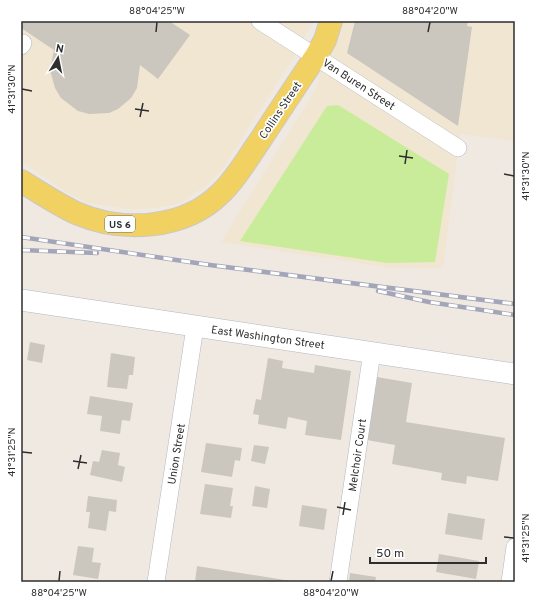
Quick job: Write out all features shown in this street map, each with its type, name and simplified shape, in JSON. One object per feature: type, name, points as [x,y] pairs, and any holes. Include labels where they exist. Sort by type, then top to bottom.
[{"type":"main road","name":"Collins Street","points":[[21,180],[76,213],[97,220],[133,225],[148,225],[178,219],[202,208],[221,193],[234,178],[316,56],[325,40],[331,21]]},
{"type":"street","name":"Van Buren Street","points":[[260,21],[458,148]]},
{"type":"street","name":"East Washington Street","points":[[21,300],[515,374]]},
{"type":"street","name":"Union Street","points":[[156,582],[195,327]]},
{"type":"street","name":"Melchoir Court","points":[[338,582],[372,352]]},
{"type":"street","points":[[510,582],[515,546]]},
{"type":"shaded area","points":[[21,21],[313,21],[295,55],[223,168],[207,185],[180,203],[156,208],[132,209],[88,203],[66,192],[21,161]]},
{"type":"shaded area","points":[[334,21],[515,21],[515,141],[460,134],[443,268],[392,268],[221,242],[317,87]]},
{"type":"green space","points":[[338,105],[449,174],[435,262],[387,263],[240,241],[327,106]]},
{"type":"building","points":[[21,21],[169,21],[190,35],[158,79],[140,65],[137,88],[131,98],[118,109],[109,113],[89,114],[78,111],[61,98],[55,88],[50,70],[54,50],[21,28]]},
{"type":"building","points":[[355,21],[468,21],[467,26],[472,27],[458,126],[347,53]]},
{"type":"building","points":[[30,342],[45,345],[42,363],[27,360]]},
{"type":"building","points":[[111,353],[135,357],[133,375],[129,375],[127,389],[107,387]]},
{"type":"building","points":[[268,358],[283,361],[282,368],[314,373],[315,365],[351,371],[341,440],[305,435],[307,421],[288,417],[286,429],[258,424],[259,415],[253,414],[256,399],[261,400]]},
{"type":"building","points":[[377,377],[412,383],[406,422],[505,438],[498,481],[467,476],[466,484],[441,480],[442,473],[392,464],[395,445],[367,440]]},
{"type":"building","points":[[90,396],[133,403],[130,421],[122,420],[120,434],[100,431],[102,416],[87,414]]},
{"type":"building","points":[[206,443],[242,448],[240,461],[235,460],[232,477],[201,472]]},
{"type":"building","points":[[254,445],[269,447],[265,464],[251,461]]},
{"type":"building","points":[[102,450],[120,453],[118,465],[125,467],[122,482],[90,475],[93,461],[99,462]]},
{"type":"building","points":[[205,484],[233,488],[230,506],[233,506],[231,518],[200,514]]},
{"type":"building","points":[[255,486],[270,489],[267,508],[252,506]]},
{"type":"building","points":[[88,496],[117,500],[116,512],[109,511],[106,531],[88,528],[90,512],[86,512]]},
{"type":"building","points":[[302,505],[327,509],[324,530],[299,526]]},
{"type":"building","points":[[448,513],[485,519],[482,540],[445,534]]},
{"type":"building","points":[[78,546],[94,548],[92,562],[101,563],[98,579],[73,575]]},
{"type":"building","points":[[439,554],[479,561],[476,579],[436,572]]},
{"type":"building","points":[[197,566],[291,581],[291,582],[195,582]]},
{"type":"building","points":[[350,573],[376,577],[375,582],[349,582]]},
{"type":"railway","points":[[21,237],[210,265],[515,304]]},
{"type":"railway","points":[[21,250],[97,253]]},
{"type":"railway","points":[[378,291],[429,302],[515,315]]}]
